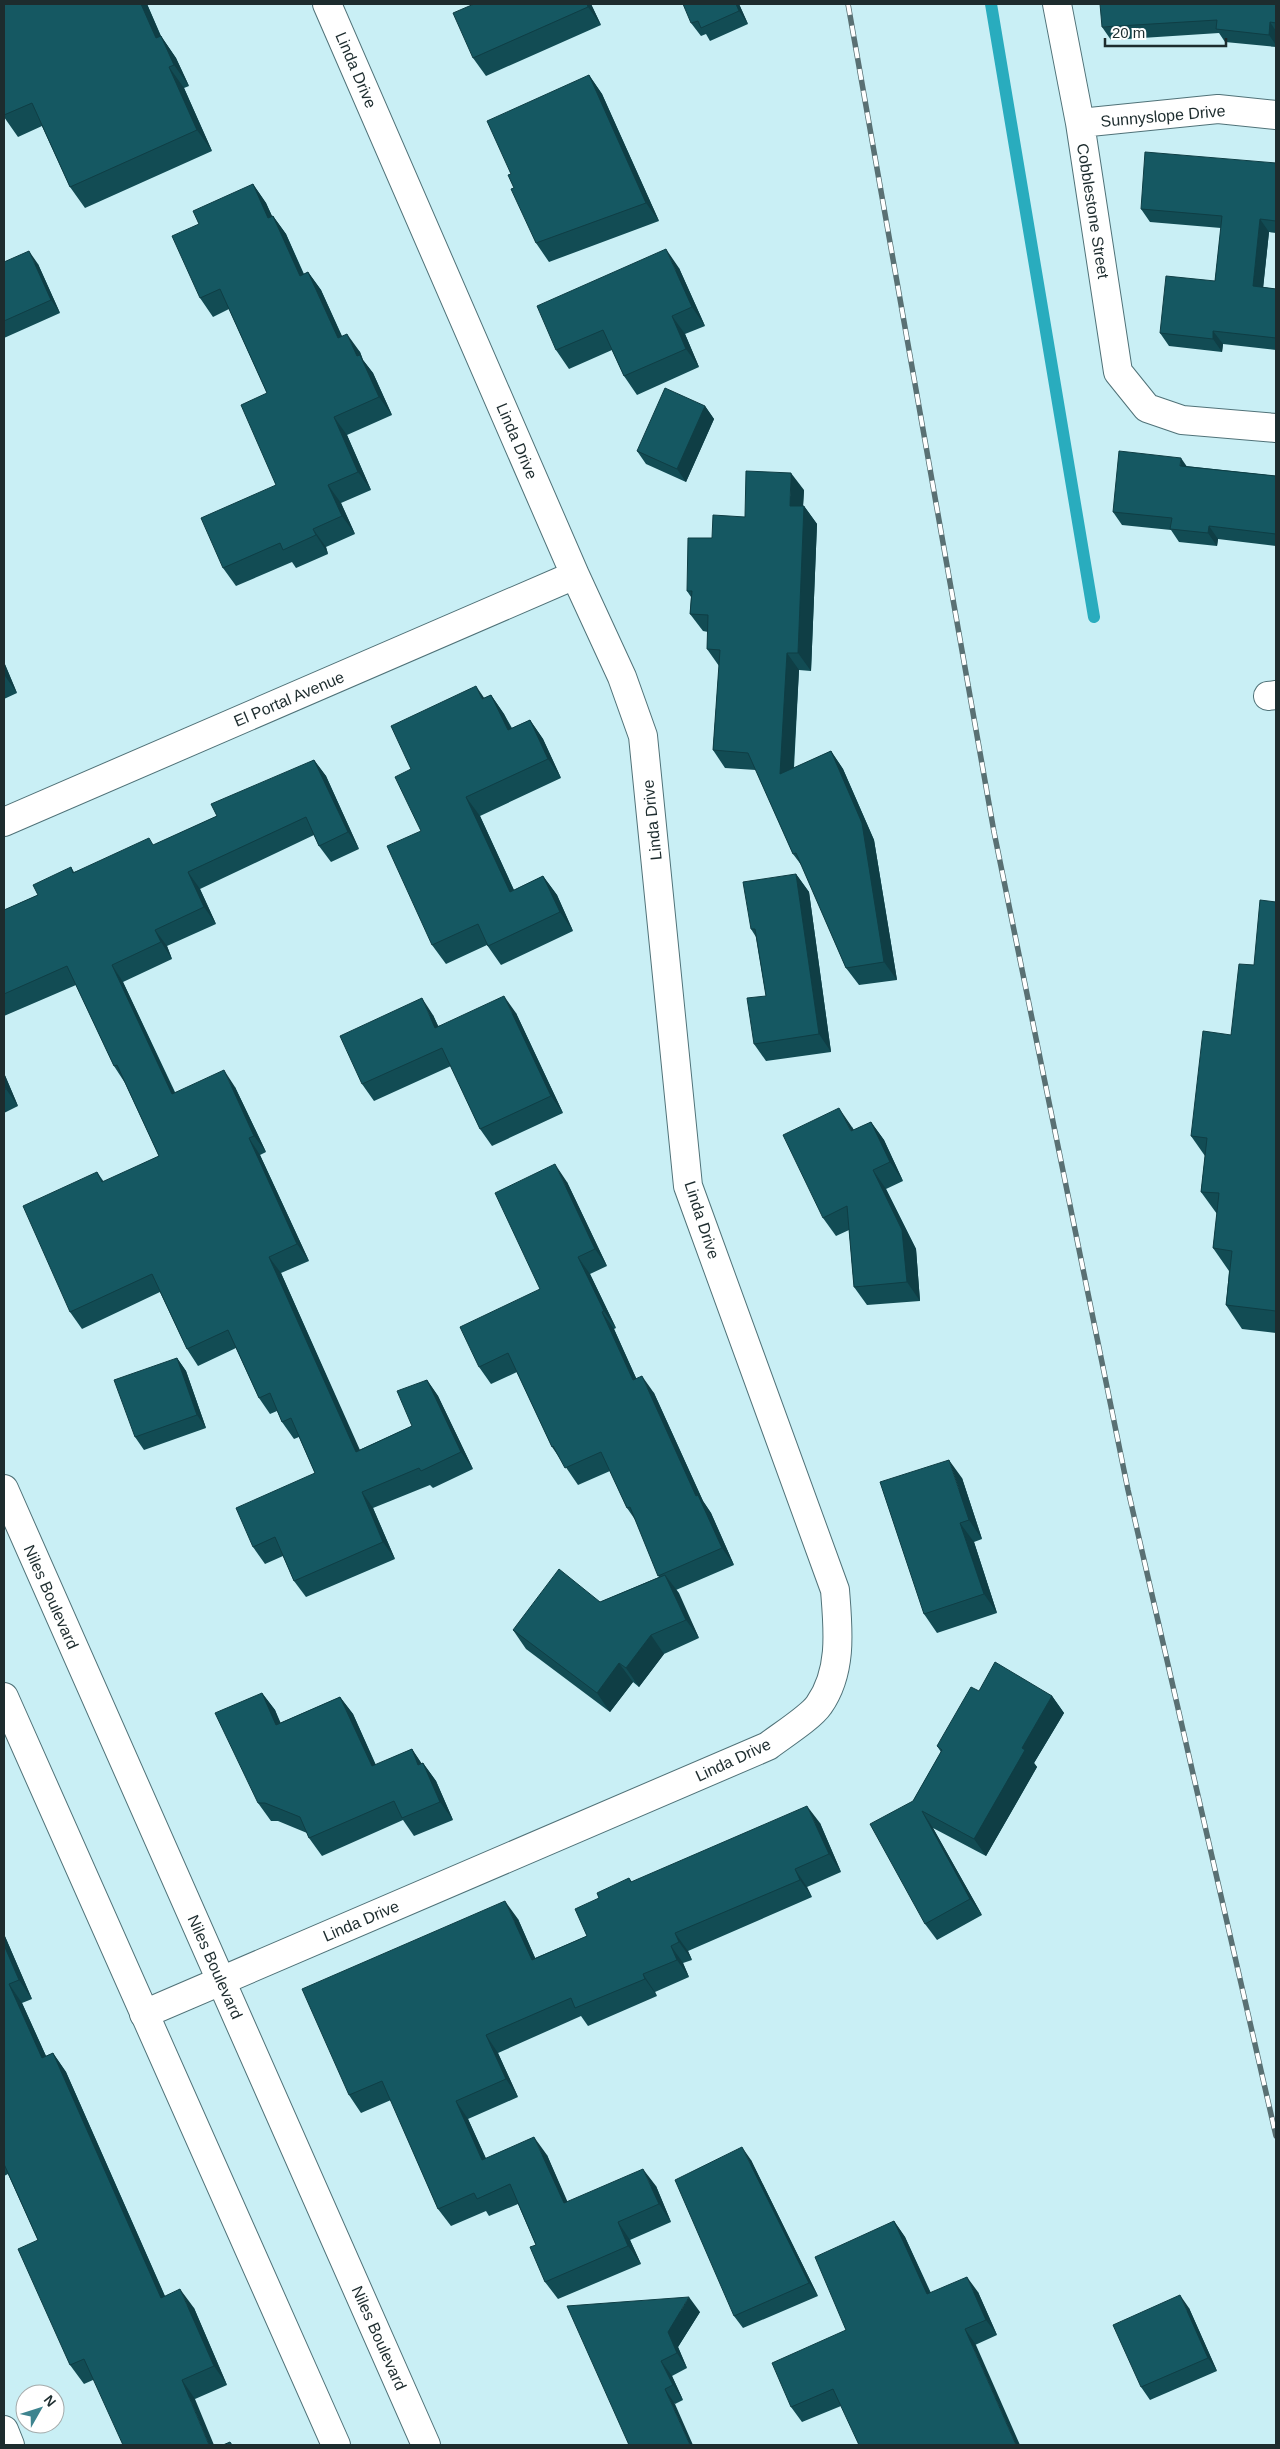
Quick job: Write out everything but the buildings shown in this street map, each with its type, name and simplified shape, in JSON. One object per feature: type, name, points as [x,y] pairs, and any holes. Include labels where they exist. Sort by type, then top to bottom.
[{"type":"street","name":"Linda Drive","points":[[144,2014],[768,1746],[819,1706],[833,1674],[839,1637],[835,1590],[688,1186],[644,736],[622,677],[575,575],[327,4]]},
{"type":"street","name":"Cobblestone Street","points":[[1057,4],[1080,123],[1118,372],[1147,408],[1182,420],[1276,428]]},
{"type":"street","name":"Sunnyslope Drive","points":[[1080,123],[1218,109],[1276,115]]},
{"type":"street","name":"El Portal Avenue","points":[[4,822],[575,575]]},
{"type":"street","name":"Niles Boulevard","points":[[4,1489],[426,2445]]},
{"type":"street","points":[[4,1697],[336,2445]]},
{"type":"street","points":[[4,2430],[10,2445]]},
{"type":"waterway","points":[[991,4],[1094,617]]},
{"type":"railway","points":[[848,4],[994,832],[1128,1490],[1276,2136]]}]
